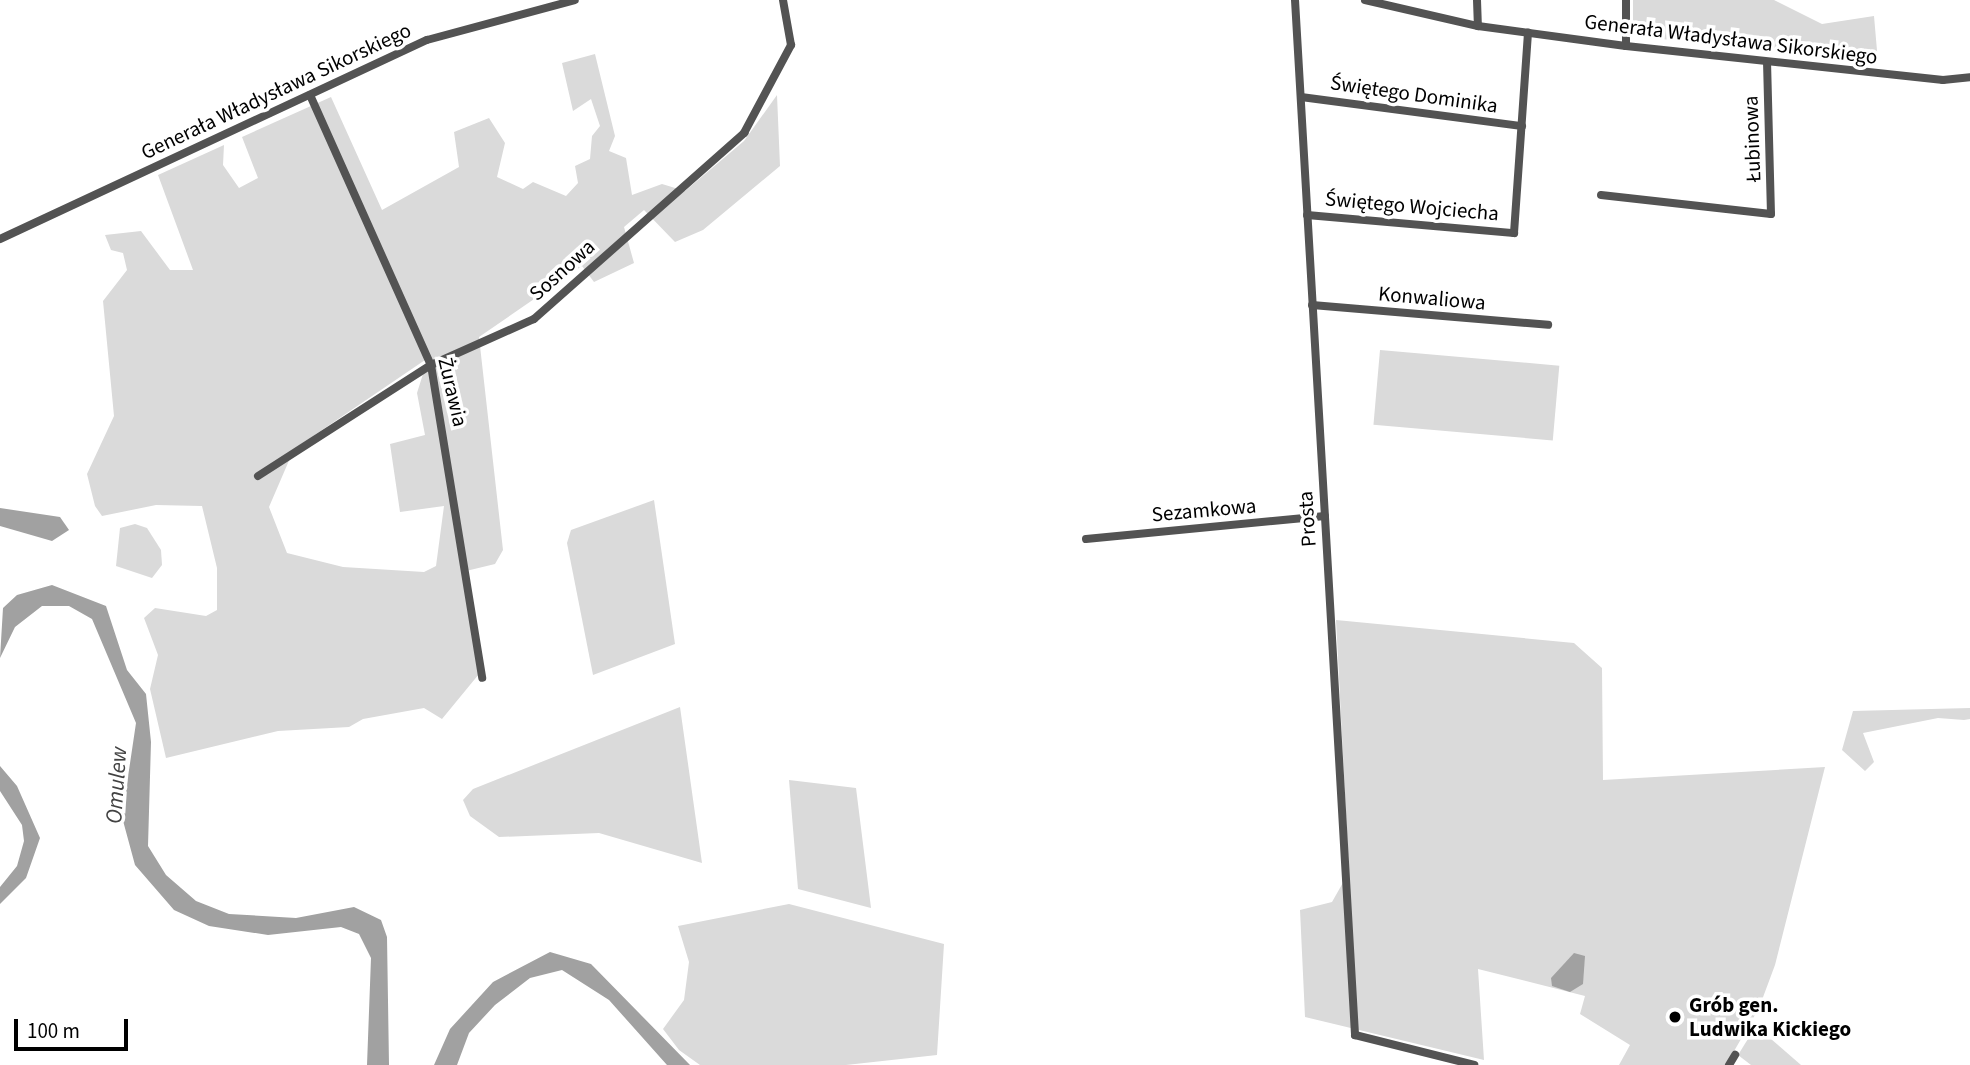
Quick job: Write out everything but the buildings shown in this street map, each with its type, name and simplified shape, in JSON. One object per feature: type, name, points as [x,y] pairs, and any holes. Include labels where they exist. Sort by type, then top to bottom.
[{"type":"street","name":"Generała Władysława Sikorskiego","points":[[0,239],[468,24],[575,0]]},
{"type":"street","name":"Sosnowa","points":[[258,476],[431,365],[534,319],[744,133],[791,45],[783,0]]},
{"type":"street","name":"Prosta","points":[[1295,0],[1355,1035],[1474,1065]]},
{"type":"street","name":"Generała Władysława Sikorskiego","points":[[1365,0],[1478,26],[1626,46],[1943,80],[1970,77]]},
{"type":"street","points":[[1477,0],[1478,26]]},
{"type":"street","points":[[1626,0],[1626,46]]},
{"type":"street","points":[[1522,126],[1528,32]]},
{"type":"street","name":"Łubinowa","points":[[1601,195],[1771,214],[1767,62]]},
{"type":"street","name":"Żurawia","points":[[310,95],[431,365],[482,678]]},
{"type":"street","name":"Świętego Dominika","points":[[1301,97],[1522,126]]},
{"type":"street","name":"Świętego Wojciecha","points":[[1307,215],[1514,233],[1522,126]]},
{"type":"street","name":"Konwaliowa","points":[[1312,305],[1548,325]]},
{"type":"street","name":"Sezamkowa","points":[[1086,539],[1325,516]]},
{"type":"street","points":[[1729,1065],[1735,1055]]},
{"type":"shaded area","points":[[1633,0],[1774,0],[1822,24],[1874,16],[1878,62],[1633,36]]},
{"type":"shaded area","points":[[595,54],[615,136],[609,151],[626,158],[632,195],[662,184],[685,191],[744,141],[777,95],[780,166],[703,230],[675,242],[644,210],[624,227],[634,263],[594,282],[582,266],[479,337],[503,550],[495,564],[466,571],[479,674],[442,719],[424,708],[363,719],[349,727],[278,731],[166,758],[150,689],[158,655],[144,618],[155,608],[206,616],[217,610],[217,568],[202,506],[156,505],[102,516],[95,506],[87,474],[114,416],[103,301],[127,270],[123,253],[111,250],[105,235],[141,231],[170,270],[193,270],[158,175],[224,145],[223,165],[239,188],[258,178],[242,137],[331,97],[382,210],[459,167],[454,132],[489,118],[505,143],[497,177],[523,189],[533,182],[566,196],[578,183],[575,166],[590,159],[592,136],[600,126],[591,99],[573,111],[562,63]],"holes":[[[428,358],[417,393],[425,435],[390,444],[400,512],[444,506],[436,566],[424,572],[343,567],[287,553],[269,507],[294,449]]]},
{"type":"shaded area","points":[[1380,350],[1559,366],[1553,440],[1373,425]]},
{"type":"shaded area","points":[[654,500],[675,644],[593,675],[567,543],[571,530]]},
{"type":"shaded area","points":[[0,508],[60,517],[69,530],[52,541],[0,526]]},
{"type":"shaded area","points":[[135,524],[147,528],[161,550],[162,565],[152,578],[116,566],[120,528]]},
{"type":"shaded area","points":[[52,585],[106,606],[127,670],[146,694],[151,742],[148,846],[166,875],[196,901],[229,914],[296,918],[354,907],[381,920],[387,937],[389,1065],[367,1065],[371,958],[359,934],[341,927],[268,935],[209,926],[174,910],[135,865],[122,817],[136,723],[92,619],[69,606],[42,606],[15,627],[0,658],[3,608],[17,595]]},
{"type":"shaded area","points":[[1336,620],[1574,643],[1602,668],[1603,780],[1825,767],[1775,965],[1759,1008],[1726,1065],[1619,1065],[1630,1045],[1580,1014],[1585,996],[1478,969],[1484,1060],[1305,1017],[1300,910],[1332,902],[1349,872]]},
{"type":"shaded area","points":[[680,707],[702,863],[599,833],[499,837],[470,816],[463,800],[473,789]]},
{"type":"shaded area","points":[[1970,708],[1970,719],[1938,718],[1863,733],[1874,762],[1865,771],[1842,750],[1853,711]]},
{"type":"shaded area","points":[[0,766],[17,786],[40,838],[26,878],[0,904],[0,887],[17,866],[24,841],[22,825],[0,791]]},
{"type":"shaded area","points":[[789,780],[856,788],[871,908],[798,889]]},
{"type":"shaded area","points":[[789,904],[944,944],[937,1055],[846,1065],[700,1065],[679,1050],[663,1029],[684,1000],[689,962],[678,926]]},
{"type":"shaded area","points":[[550,952],[591,964],[690,1065],[667,1065],[609,1000],[562,970],[530,978],[495,1005],[469,1033],[457,1065],[434,1065],[450,1029],[493,982]]},
{"type":"shaded area","points":[[1574,953],[1585,956],[1583,984],[1570,992],[1552,986],[1551,978]]},
{"type":"shaded area","points":[[1756,1026],[1801,1065],[1751,1065],[1738,1055]]},
{"type":"place","name":"Grób gen. Ludwika Kickiego","points":[[1675,1017]]},
{"type":"water label","name":"Omulew","points":[[117,785]]}]
